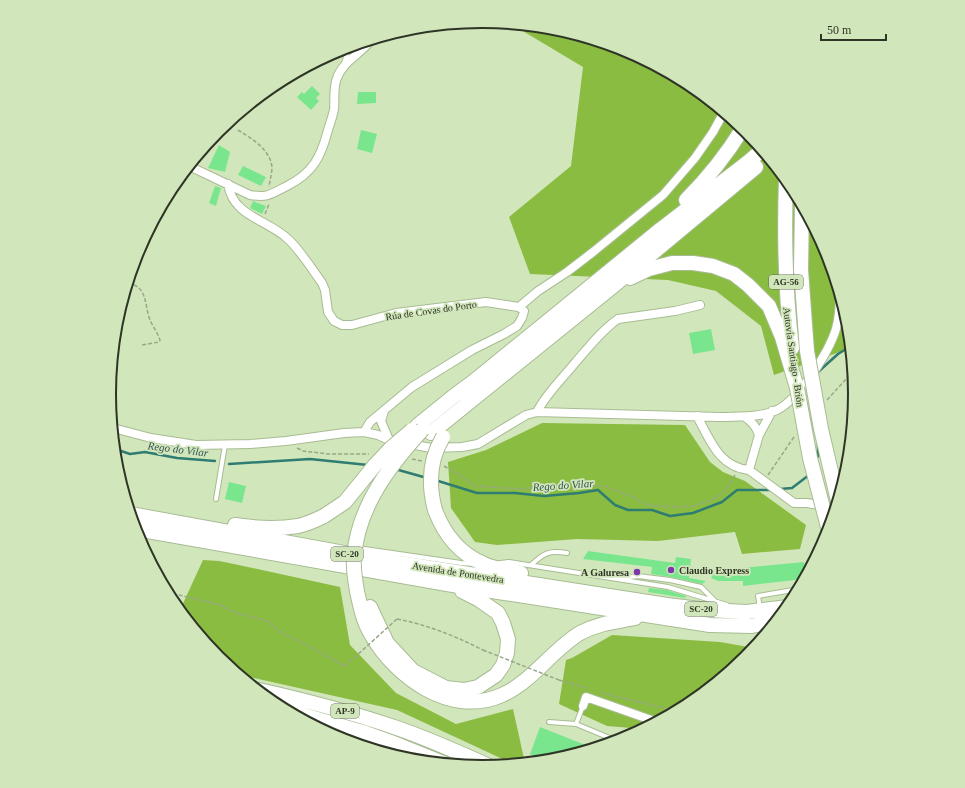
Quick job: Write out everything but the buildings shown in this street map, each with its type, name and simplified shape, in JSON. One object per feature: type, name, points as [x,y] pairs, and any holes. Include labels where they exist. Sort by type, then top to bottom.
[{"type":"highway","points":[[661,229],[704,182],[740,134]]},
{"type":"highway","points":[[136,513],[149,510],[238,525],[266,527],[296,526],[308,523],[324,516],[345,502],[391,448],[429,431],[476,397],[612,287],[750,166],[759,154]]},
{"type":"highway","points":[[646,615],[603,623],[593,627],[570,640],[517,687],[501,696],[482,701],[463,701],[441,696],[426,689],[406,676],[391,663],[370,633],[362,614],[362,558],[366,538],[373,514],[391,479],[429,431],[449,399],[473,382],[661,229],[750,166],[763,159]]},
{"type":"highway","name":"Autovía Santiago - Brión","points":[[786,189],[785,234],[787,310],[792,367],[810,458],[826,520]]},
{"type":"highway","name":"Autovía Santiago - Brión","points":[[802,216],[801,277],[807,351],[821,429],[836,491]]},
{"type":"highway","points":[[612,287],[649,270],[672,263],[693,263],[713,266],[734,274],[748,284],[769,306],[782,337],[792,367]]},
{"type":"highway","points":[[429,431],[437,447],[431,470],[430,484],[435,510],[443,527],[451,539],[468,555],[484,565],[553,580],[561,588]]},
{"type":"highway","name":"Avenida de Pontevedra","points":[[137,515],[399,563],[667,605],[708,610],[754,611],[779,608]]},
{"type":"highway","name":"Avenida de Pontevedra","points":[[143,530],[447,584],[710,625],[752,626],[768,623]]},
{"type":"highway","points":[[361,590],[387,643],[413,671],[446,688],[464,690],[478,687],[496,675],[503,665],[507,653],[508,639],[503,622],[498,613],[478,599],[447,584]]},
{"type":"highway","name":"AP-9","points":[[273,693],[330,707],[395,727],[476,760]]},
{"type":"highway","name":"AP-9","points":[[314,719],[378,738],[422,755]]},
{"type":"street","points":[[194,168],[250,196],[266,196],[300,180],[316,163],[324,145],[334,110],[336,80],[343,68],[363,48]]},
{"type":"street","points":[[364,432],[370,422],[412,387],[472,350],[517,326],[524,311],[519,307],[538,291],[567,272],[593,252],[663,195],[699,151],[713,132],[721,117]]},
{"type":"street","name":"Rúa de Covas do Porto","points":[[228,184],[232,199],[237,206],[243,211],[278,230],[289,240],[322,283],[325,290],[328,312],[334,321],[342,325],[352,325],[396,313],[486,302],[519,307]]},
{"type":"street","points":[[537,412],[543,400],[604,331],[618,319],[675,311],[700,305]]},
{"type":"street","points":[[118,429],[151,438],[196,445],[225,445],[286,441],[339,433],[364,432],[378,435],[388,440],[431,448],[478,444],[526,415],[537,412],[745,417],[772,411],[783,406],[795,396],[810,378],[824,354],[836,328],[839,312]]},
{"type":"street","points":[[385,410],[381,421],[388,440]]},
{"type":"street","points":[[745,469],[759,435],[772,411]]},
{"type":"street","points":[[697,416],[712,444],[730,464],[745,469],[794,503],[807,503],[831,507]]},
{"type":"street","points":[[745,417],[756,427],[759,435]]},
{"type":"street","points":[[583,706],[586,697],[649,719]]},
{"type":"lane","points":[[343,68],[348,54]]},
{"type":"lane","points":[[216,499],[225,445]]},
{"type":"lane","points":[[238,525],[262,532]]},
{"type":"lane","points":[[352,547],[461,563],[484,565],[509,562],[531,565],[668,588],[754,611],[758,596],[790,591]]},
{"type":"lane","points":[[531,565],[550,551],[567,553]]},
{"type":"lane","points":[[614,579],[638,576],[670,580],[701,587],[716,602]]},
{"type":"lane","points":[[576,724],[583,706]]},
{"type":"lane","points":[[549,722],[576,724],[609,738]]},
{"type":"path","points":[[238,130],[254,139],[268,157],[272,169],[269,195],[270,202],[262,221]]},
{"type":"path","points":[[133,285],[141,289],[150,320],[160,340],[156,343],[142,345]]},
{"type":"path","points":[[286,441],[303,451],[328,454],[375,455]]},
{"type":"path","points":[[411,459],[423,461]]},
{"type":"path","points":[[439,465],[444,466],[458,474],[474,486],[523,489],[580,481],[589,485],[604,486],[633,497],[647,505],[676,507],[694,506],[719,496],[736,475],[745,469]]},
{"type":"path","points":[[176,594],[220,605],[236,613],[268,621],[280,632],[345,666],[397,619],[418,623],[440,630],[483,650],[559,680],[588,689]]},
{"type":"path","points":[[596,691],[668,709]]},
{"type":"green space","points":[[522,30],[577,40],[600,47],[644,66],[666,77],[686,90],[724,119],[741,135],[773,171],[787,191],[811,232],[821,254],[836,299],[845,350],[774,375],[761,326],[716,291],[668,280],[530,274],[509,217],[571,166],[583,67]]},
{"type":"green space","points":[[542,423],[685,425],[710,462],[723,472],[745,481],[806,525],[800,549],[742,554],[735,532],[658,541],[577,539],[497,545],[475,542],[451,508],[448,462],[486,450]]},
{"type":"green space","points":[[203,560],[219,561],[340,587],[350,645],[396,693],[456,724],[513,709],[524,758],[503,759],[397,710],[252,678],[224,653],[207,635],[183,604]]},
{"type":"green space","points":[[612,635],[720,642],[747,647],[724,669],[686,698],[665,711],[631,728],[607,726],[559,704],[566,660]]},
{"type":"waterway","name":"Rego do Vilar","points":[[817,375],[818,372],[838,354],[845,349]]},
{"type":"waterway","name":"Rego do Vilar","points":[[816,459],[818,456],[818,445]]},
{"type":"waterway","name":"Rego do Vilar","points":[[122,451],[130,454],[145,452],[177,458],[215,461]]},
{"type":"waterway","name":"Rego do Vilar","points":[[229,464],[310,459],[368,465]]},
{"type":"waterway","name":"Rego do Vilar","points":[[395,469],[427,478]]},
{"type":"waterway","name":"Rego do Vilar","points":[[780,489],[792,488],[809,475]]},
{"type":"waterway","name":"Rego do Vilar","points":[[435,480],[477,493],[515,493],[544,496],[598,490],[615,505],[628,510],[652,510],[670,516],[693,513],[722,502],[737,490],[773,490]]},
{"type":"place","name":"Claudio Express","points":[[671,570]]},
{"type":"place","name":"A Galuresa","points":[[637,572]]}]
